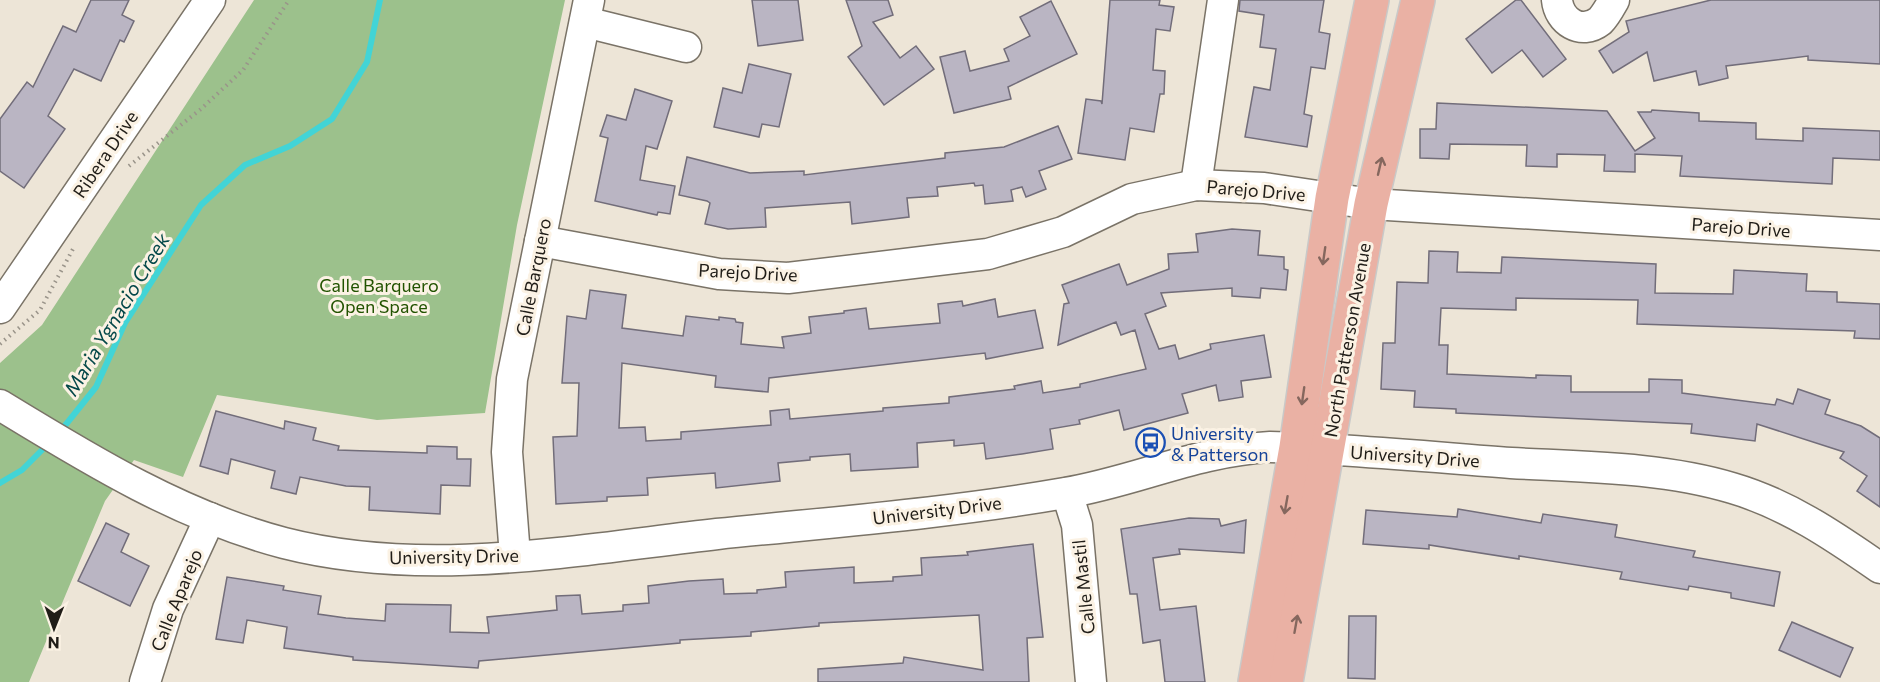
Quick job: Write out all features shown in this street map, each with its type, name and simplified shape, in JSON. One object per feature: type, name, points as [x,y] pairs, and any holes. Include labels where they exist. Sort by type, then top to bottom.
[{"type":"main road","name":"North Patterson Avenue","points":[[1286,682],[1311,449],[1332,198],[1372,0]]},
{"type":"main road","name":"North Patterson Avenue","points":[[1255,682],[1418,0]]},
{"type":"street","name":"Ribera Drive","points":[[0,308],[210,0]]},
{"type":"street","points":[[1196,185],[1223,0]]},
{"type":"street","points":[[1557,0],[1563,18],[1569,23],[1585,27],[1600,20],[1614,0]]},
{"type":"street","points":[[587,11],[686,47]]},
{"type":"street","name":"Calle Barquero","points":[[515,556],[507,452],[512,379],[587,11]]},
{"type":"street","name":"Parejo Drive","points":[[540,241],[719,274],[788,278],[988,254],[1063,232],[1132,199],[1196,185],[1264,188],[1371,204],[1880,236]]},
{"type":"street","name":"University Drive","points":[[1,406],[105,469],[210,518],[285,543],[357,555],[433,560],[515,556],[989,505],[1067,493],[1128,479],[1193,457],[1226,451],[1311,449],[1615,469],[1687,478],[1732,488],[1803,518],[1880,568]]},
{"type":"street","name":"Calle Mastil","points":[[1067,493],[1077,525],[1091,682]]},
{"type":"street","name":"Calle Aparejo","points":[[145,682],[168,609],[210,518]]},
{"type":"path","points":[[123,171],[201,109],[243,70],[289,0]]},
{"type":"path","points":[[0,344],[40,310],[76,244]]},
{"type":"green space","name":"Calle Barquero Open Space","points":[[254,0],[565,0],[517,225],[485,413],[377,420],[217,395],[183,477],[134,460],[105,501],[29,682],[0,682],[0,363],[42,325]]},
{"type":"building","points":[[91,0],[129,0],[122,15],[134,21],[124,42],[120,40],[101,81],[74,69],[48,116],[65,129],[24,188],[0,171],[0,119],[27,82],[33,87],[63,26],[76,32]]},
{"type":"building","points":[[752,0],[798,0],[803,40],[758,46]]},
{"type":"building","points":[[846,0],[888,0],[893,15],[873,22],[900,58],[916,46],[934,69],[884,105],[848,57],[862,46]]},
{"type":"building","points":[[1110,0],[1160,0],[1159,5],[1174,7],[1170,31],[1156,29],[1153,70],[1165,71],[1164,94],[1160,94],[1154,132],[1130,128],[1125,160],[1078,153],[1086,99],[1101,101],[1102,104]]},
{"type":"building","points":[[1240,0],[1324,0],[1319,32],[1330,34],[1325,69],[1311,67],[1304,114],[1312,116],[1307,147],[1245,137],[1254,87],[1270,90],[1276,49],[1260,47],[1264,15],[1239,11]]},
{"type":"building","points":[[1516,0],[1521,0],[1566,59],[1543,77],[1522,50],[1492,73],[1466,39]]},
{"type":"building","points":[[1711,0],[1880,0],[1880,64],[1808,60],[1808,56],[1726,66],[1728,78],[1699,85],[1696,71],[1654,81],[1647,52],[1613,73],[1599,51],[1629,32],[1626,21]]},
{"type":"building","points":[[1051,1],[1077,54],[1008,87],[1011,99],[954,113],[940,57],[965,51],[970,71],[1009,61],[1004,49],[1030,36],[1020,17]]},
{"type":"building","points":[[749,64],[791,74],[779,127],[762,124],[759,137],[714,127],[723,88],[742,93]]},
{"type":"building","points":[[635,89],[672,101],[657,149],[646,146],[640,180],[675,186],[670,214],[658,212],[657,215],[595,201],[608,138],[600,136],[607,115],[626,120]]},
{"type":"building","points":[[1437,103],[1607,111],[1635,151],[1655,138],[1638,112],[1651,112],[1652,110],[1699,113],[1699,121],[1756,123],[1756,139],[1803,141],[1803,128],[1880,131],[1880,160],[1833,158],[1832,184],[1680,176],[1682,156],[1635,154],[1635,172],[1604,171],[1605,155],[1557,154],[1557,167],[1526,166],[1527,145],[1450,144],[1449,159],[1420,158],[1420,129],[1436,129]]},
{"type":"building","points":[[1058,126],[1072,159],[1039,171],[1046,189],[1026,197],[1022,187],[1011,190],[1013,201],[985,204],[983,185],[975,186],[974,183],[937,187],[938,196],[907,198],[909,217],[852,224],[850,202],[765,208],[766,227],[728,229],[705,224],[710,203],[679,195],[687,157],[750,173],[804,171],[804,175],[945,158],[945,153],[1004,147]]},
{"type":"building","points":[[1232,229],[1260,231],[1258,255],[1284,257],[1284,269],[1288,270],[1286,290],[1261,288],[1260,298],[1232,296],[1232,288],[1161,293],[1166,306],[1145,314],[1159,349],[1175,345],[1179,359],[1211,349],[1210,344],[1264,335],[1271,377],[1241,381],[1243,397],[1219,401],[1216,385],[1182,394],[1188,413],[1124,430],[1119,410],[1079,420],[1080,424],[1050,429],[1053,449],[1022,454],[986,459],[984,443],[954,446],[954,440],[917,443],[918,467],[851,471],[850,454],[810,457],[810,460],[778,463],[780,481],[716,488],[715,473],[647,478],[648,495],[607,497],[607,501],[556,504],[553,437],[577,436],[579,383],[562,383],[567,316],[586,319],[590,290],[626,295],[622,328],[683,336],[686,316],[719,320],[719,317],[735,319],[736,322],[743,323],[741,344],[784,348],[782,337],[811,333],[809,317],[844,313],[844,311],[866,308],[869,329],[940,323],[938,304],[962,301],[963,306],[995,299],[998,317],[1035,310],[1043,348],[986,359],[985,353],[769,378],[768,392],[715,387],[716,376],[622,363],[619,428],[645,427],[646,441],[681,439],[681,432],[771,425],[770,411],[789,409],[790,419],[883,411],[883,408],[949,403],[949,397],[1015,389],[1014,386],[1041,381],[1043,393],[1080,387],[1080,384],[1146,369],[1135,330],[1121,335],[1116,322],[1058,345],[1064,304],[1069,303],[1062,285],[1119,264],[1127,285],[1169,269],[1168,254],[1198,252],[1196,234]]},
{"type":"building","points":[[1429,251],[1458,252],[1457,272],[1501,273],[1502,257],[1656,264],[1655,293],[1733,294],[1734,270],[1807,274],[1806,291],[1837,292],[1837,302],[1880,304],[1880,339],[1854,338],[1855,331],[1637,324],[1638,300],[1516,298],[1516,310],[1441,308],[1439,345],[1448,345],[1447,374],[1536,378],[1536,375],[1571,376],[1571,392],[1649,392],[1649,379],[1682,380],[1682,393],[1775,405],[1777,399],[1793,404],[1798,389],[1830,400],[1825,414],[1861,426],[1880,438],[1880,507],[1857,491],[1867,476],[1840,458],[1844,452],[1757,424],[1755,441],[1691,433],[1692,424],[1456,413],[1456,409],[1414,407],[1415,391],[1381,389],[1383,343],[1395,343],[1397,282],[1428,283]]},
{"type":"building","points":[[216,411],[284,429],[285,421],[316,428],[313,440],[339,446],[338,450],[427,453],[427,446],[457,447],[457,459],[471,459],[470,486],[441,485],[440,514],[369,510],[370,487],[346,486],[300,477],[296,494],[271,488],[275,471],[231,459],[228,474],[200,466]]},
{"type":"building","points":[[1458,509],[1541,523],[1543,514],[1617,525],[1615,537],[1695,551],[1693,557],[1780,572],[1774,606],[1731,598],[1731,593],[1689,586],[1688,590],[1620,579],[1622,572],[1519,556],[1519,559],[1429,545],[1429,549],[1363,544],[1366,510],[1457,517]]},
{"type":"building","points":[[1189,518],[1219,519],[1221,526],[1246,520],[1244,553],[1179,549],[1180,554],[1153,558],[1160,610],[1196,606],[1205,682],[1165,682],[1160,640],[1143,643],[1137,594],[1130,594],[1121,529]]},
{"type":"building","points":[[106,523],[129,534],[121,552],[149,566],[130,606],[78,581]]},
{"type":"building","points":[[1033,544],[1043,637],[1027,638],[1029,682],[818,682],[818,669],[903,663],[904,657],[983,670],[979,615],[819,623],[819,626],[751,632],[751,636],[680,640],[680,643],[479,661],[478,668],[353,660],[353,657],[284,648],[287,627],[247,620],[243,643],[216,639],[227,577],[284,586],[283,590],[321,596],[318,614],[346,618],[385,621],[386,604],[451,605],[450,632],[489,633],[487,617],[557,610],[556,596],[580,595],[582,614],[623,611],[623,605],[649,603],[648,586],[723,579],[724,594],[757,593],[757,590],[786,587],[785,572],[854,567],[854,583],[893,581],[893,577],[922,575],[921,558],[968,555],[967,552]]},
{"type":"building","points":[[1349,616],[1376,616],[1375,679],[1348,678]]},
{"type":"building","points":[[1792,622],[1853,648],[1840,677],[1779,650]]},
{"type":"waterway","name":"Maria Ygnacio Creek","points":[[59,433],[96,387],[125,323],[201,205],[245,165],[290,146],[332,119],[367,62],[380,0]]},
{"type":"waterway","name":"Maria Ygnacio Creek","points":[[0,483],[22,470],[48,444]]},
{"type":"place","name":"University & Patterson","points":[[1150,443]]}]
